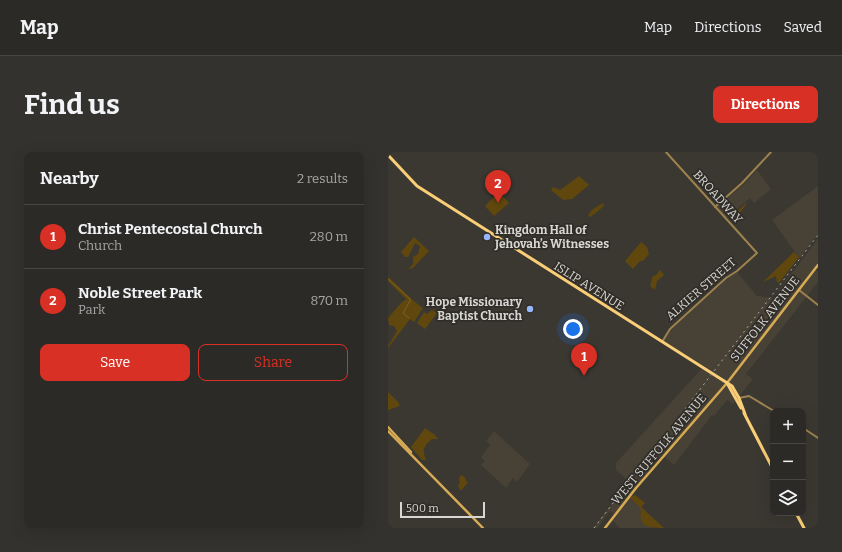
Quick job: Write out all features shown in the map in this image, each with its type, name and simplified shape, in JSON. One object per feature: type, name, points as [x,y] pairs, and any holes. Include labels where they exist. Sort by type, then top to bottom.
[{"type":"main road","name":"ISLIP AVENUE","points":[[388,155],[417,186],[727,383]]},
{"type":"main road","name":"SUFFOLK AVENUE","points":[[727,383],[818,265]]},
{"type":"main road","points":[[727,383],[770,463]]},
{"type":"main road","points":[[727,383],[740,398],[745,414]]},
{"type":"main road","name":"WEST SUFFOLK AVENUE","points":[[605,528],[636,488],[727,383]]},
{"type":"main road","points":[[734,395],[740,398]]},
{"type":"main road","points":[[388,427],[429,472]]},
{"type":"main road","points":[[388,431],[483,528]]},
{"type":"main road","points":[[798,516],[804,528]]},
{"type":"street","name":"BROADWAY","points":[[666,152],[757,253]]},
{"type":"street","points":[[715,207],[742,183],[771,152]]},
{"type":"street","name":"ALKIER STREET","points":[[662,342],[670,329],[726,278],[737,271],[757,253]]},
{"type":"street","points":[[799,290],[818,305]]},
{"type":"street","points":[[740,398],[749,396],[770,409]]},
{"type":"street","points":[[806,430],[818,438]]},
{"type":"shaded area","points":[[757,170],[771,189],[754,203],[750,198],[726,218],[717,207],[743,185]]},
{"type":"shaded area","points":[[579,176],[589,185],[572,199],[563,200],[551,190],[553,187],[560,190]]},
{"type":"shaded area","points":[[818,186],[818,234],[799,258],[772,220]]},
{"type":"shaded area","points":[[499,192],[509,203],[494,216],[485,206]]},
{"type":"shaded area","points":[[603,203],[604,206],[597,212],[590,217],[588,215],[593,209]]},
{"type":"shaded area","points":[[746,203],[740,213],[745,219],[744,221],[739,218],[736,220],[732,216]]},
{"type":"shaded area","points":[[414,237],[429,251],[413,268],[408,269],[413,264],[413,257],[418,254],[420,246],[415,243],[408,257],[405,257],[401,252]]},
{"type":"shaded area","points":[[818,239],[818,267],[816,270],[818,271],[818,282],[746,374],[753,379],[733,404],[727,400],[714,416],[712,415],[674,465],[662,455],[629,495],[646,511],[641,517],[653,528],[620,528],[613,521],[617,516],[610,511],[597,528],[593,528],[629,482],[616,470],[616,463],[704,366],[662,340],[673,328],[727,279],[737,272],[757,296],[773,298]]},
{"type":"shaded area","points":[[641,242],[647,247],[649,254],[633,269],[625,261]]},
{"type":"shaded area","points":[[794,252],[799,257],[779,283],[777,282],[776,276],[763,282]]},
{"type":"shaded area","points":[[660,270],[664,275],[657,281],[655,290],[650,286],[652,277]]},
{"type":"shaded area","points":[[388,277],[423,308],[414,322],[410,319],[388,348],[397,331],[394,326],[389,325],[388,318],[406,299],[388,281]]},
{"type":"shaded area","points":[[432,310],[437,313],[425,329],[417,323],[424,312],[427,314]]},
{"type":"shaded area","points":[[388,392],[398,402],[400,406],[388,410]]},
{"type":"shaded area","points":[[425,428],[438,439],[432,439],[427,444],[424,448],[426,460],[422,460],[411,447]]},
{"type":"shaded area","points":[[494,431],[530,464],[517,482],[513,478],[506,488],[481,465],[485,461],[481,457],[490,445],[486,441]]},
{"type":"shaded area","points":[[461,475],[466,478],[465,480],[468,482],[461,491],[458,486]]},
{"type":"shaded area","points":[[635,495],[645,503],[641,507],[664,528],[654,528],[644,524],[639,506],[631,499],[631,497]]},
{"type":"waterway","points":[[388,279],[410,299],[403,313],[409,318]]},
{"type":"railway","points":[[594,528],[818,235]]},
{"type":"place","name":"Noble Street Park","points":[[498,203]]},
{"type":"place","name":"Kingdom Hall of Jehovah’s Witnesses","points":[[487,237]]},
{"type":"place","name":"Hope Missionary Baptist Church","points":[[530,309]]},
{"type":"place","name":"Christ Pentecostal Church","points":[[584,376]]}]
